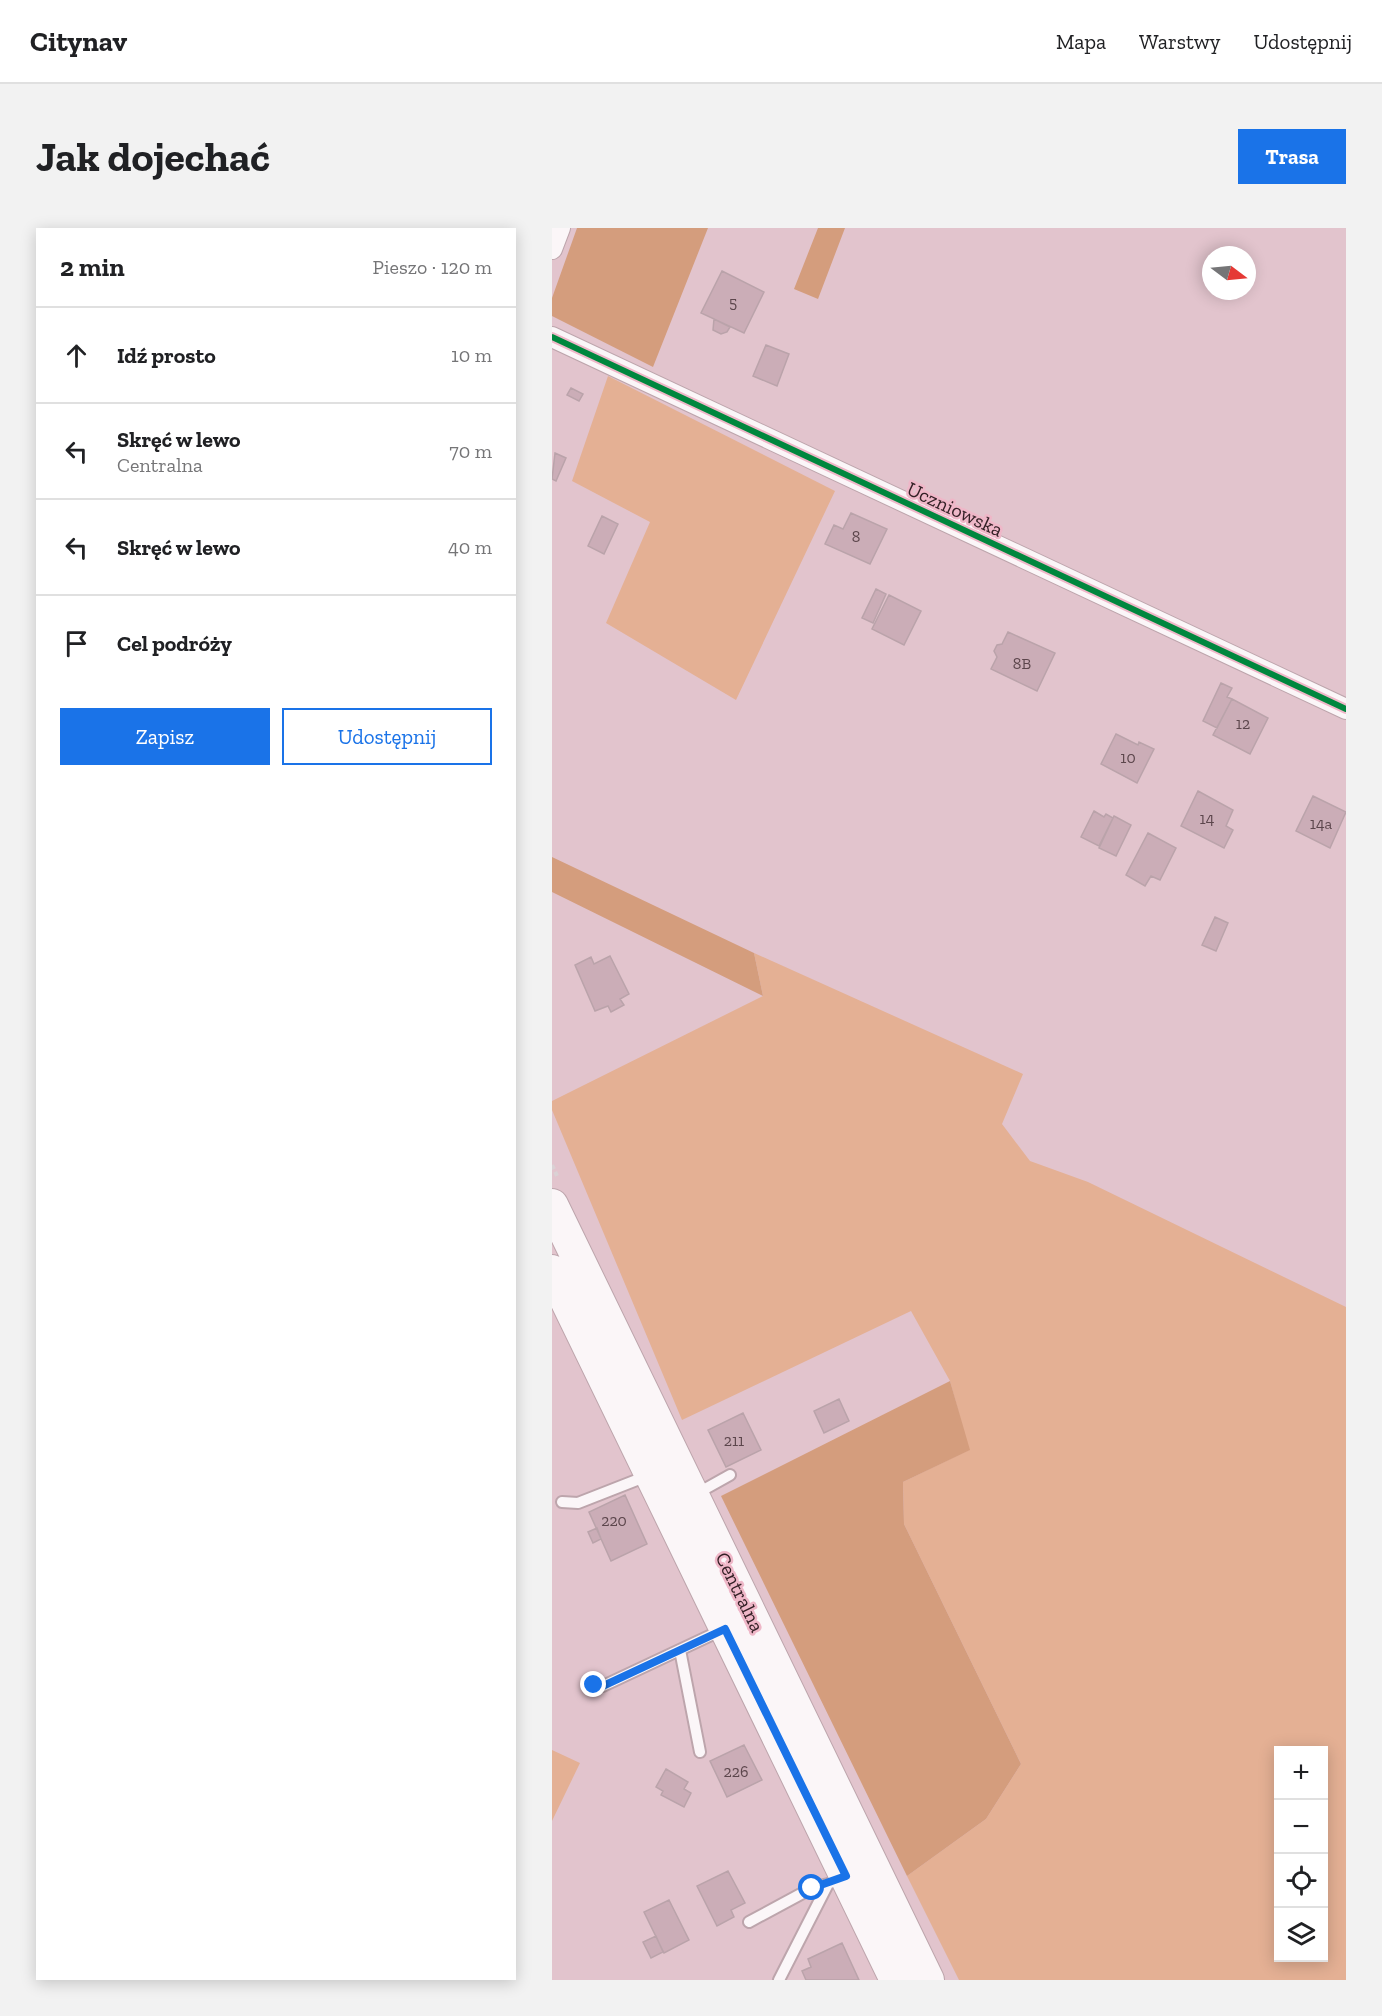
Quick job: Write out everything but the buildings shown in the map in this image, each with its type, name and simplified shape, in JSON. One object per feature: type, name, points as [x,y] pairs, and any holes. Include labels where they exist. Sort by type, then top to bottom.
[{"type":"main road","name":"Centralna","points":[[552,1205],[928,1980]]},
{"type":"main road","name":"Centralna","points":[[552,1271],[563,1303],[650,1474],[725,1629],[837,1880],[896,1980]]},
{"type":"street","points":[[552,249],[560,228]]},
{"type":"street","name":"Uczniowska","points":[[552,337],[1346,709]]},
{"type":"lane","points":[[562,1502],[578,1503],[650,1474]]},
{"type":"lane","points":[[693,1496],[730,1475]]},
{"type":"lane","points":[[594,1685],[603,1686],[725,1629]]},
{"type":"lane","points":[[680,1650],[700,1752]]},
{"type":"lane","points":[[750,1922],[812,1888],[837,1880]]},
{"type":"lane","points":[[779,1980],[837,1880]]},
{"type":"shaded area","points":[[577,228],[708,228],[653,367],[552,316],[552,298]]},
{"type":"shaded area","points":[[818,228],[845,228],[818,299],[794,289]]},
{"type":"shaded area","points":[[608,376],[835,491],[736,700],[606,623],[650,522],[572,481]]},
{"type":"shaded area","points":[[552,857],[754,953],[763,996],[552,892]]},
{"type":"shaded area","points":[[754,953],[1023,1074],[1002,1124],[1030,1161],[1088,1182],[1346,1307],[1346,1980],[959,1980],[907,1876],[986,1819],[1021,1764],[904,1524],[903,1482],[969,1450],[950,1381],[911,1311],[682,1420],[552,1110],[552,1101],[763,996]]},
{"type":"shaded area","points":[[950,1381],[970,1450],[903,1482],[904,1524],[1021,1764],[986,1819],[907,1876],[721,1496]]},
{"type":"shaded area","points":[[552,1750],[580,1763],[552,1821]]},
{"type":"cycle path","points":[[552,337],[1346,709]]},
{"type":"route","points":[[594,1685],[603,1686],[725,1629],[846,1876],[812,1888]]}]
